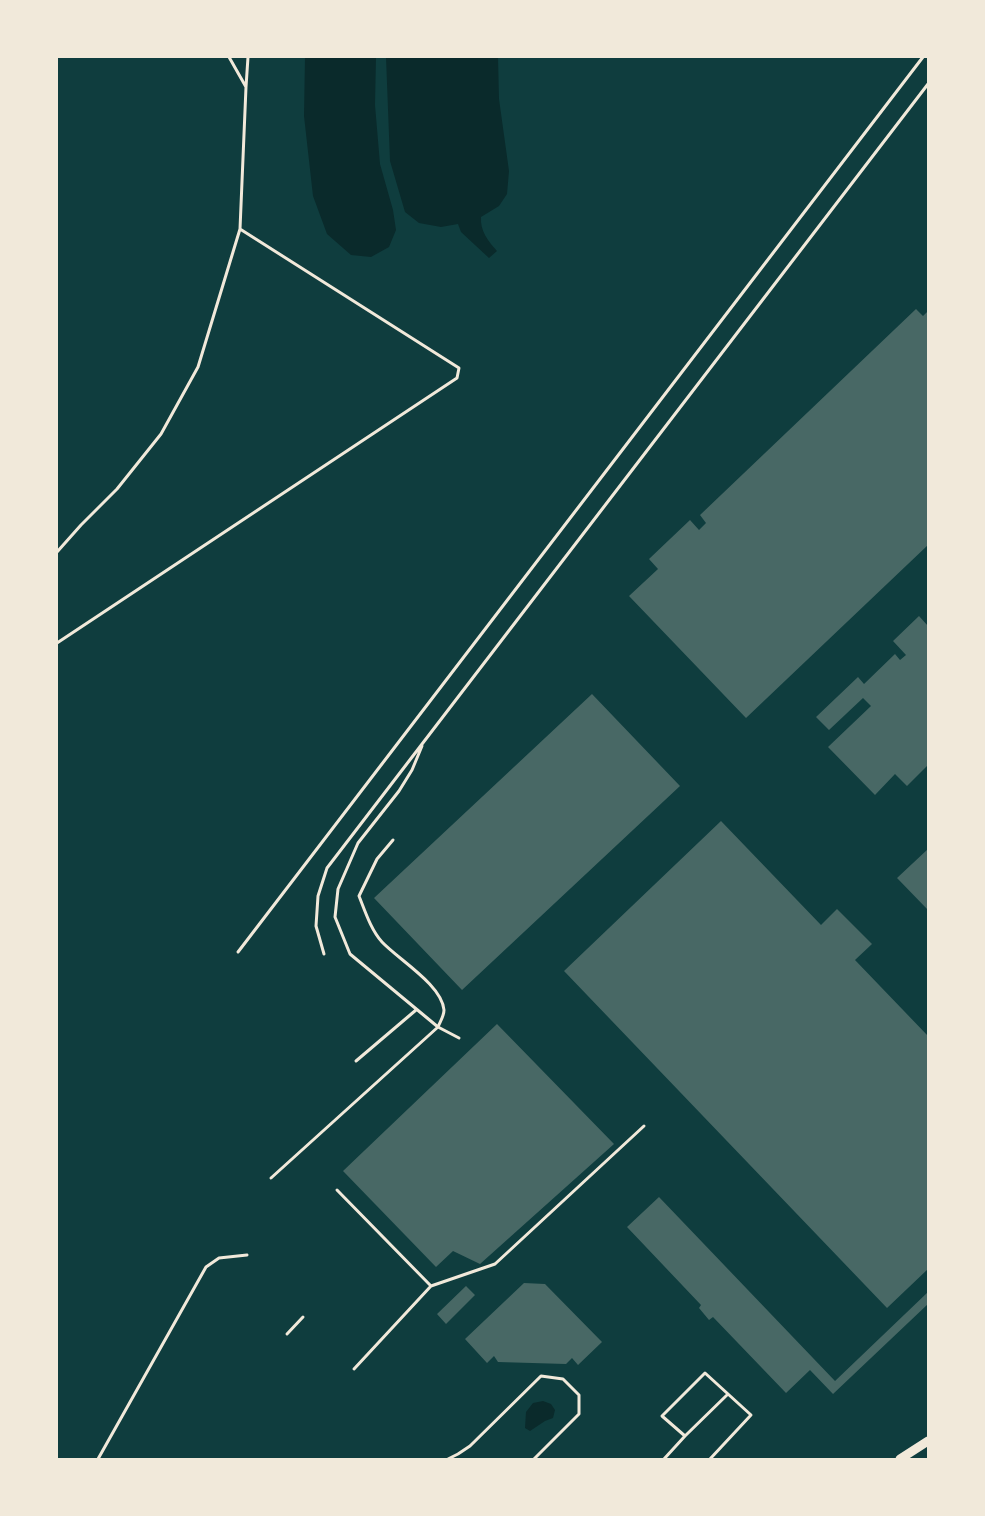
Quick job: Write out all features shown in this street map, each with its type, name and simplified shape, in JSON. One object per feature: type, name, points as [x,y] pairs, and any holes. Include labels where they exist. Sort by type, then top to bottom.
[{"type":"main road","points":[[900,1459],[928,1441]]},
{"type":"lane","points":[[229,57],[246,87]]},
{"type":"lane","points":[[57,552],[117,489],[161,434],[198,367],[240,229],[248,57]]},
{"type":"lane","points":[[238,952],[923,57]]},
{"type":"lane","points":[[324,954],[316,926],[318,896],[327,868],[928,84]]},
{"type":"lane","points":[[57,643],[457,378],[459,368],[240,229]]},
{"type":"lane","points":[[424,742],[412,770],[399,791],[358,843],[338,889],[334,917],[350,954],[438,1027],[459,1038]]},
{"type":"lane","points":[[271,1178],[438,1027],[444,1013],[441,998],[429,984],[381,941],[367,918],[359,896],[377,859],[393,840]]},
{"type":"lane","points":[[356,1061],[416,1010]]},
{"type":"lane","points":[[354,1369],[431,1286],[495,1264],[644,1126]]},
{"type":"lane","points":[[337,1190],[431,1286]]},
{"type":"lane","points":[[98,1459],[206,1267],[219,1258],[247,1255]]},
{"type":"lane","points":[[287,1334],[303,1317]]},
{"type":"lane","points":[[685,1436],[662,1416],[705,1374],[751,1415],[710,1459]]},
{"type":"lane","points":[[448,1459],[470,1446],[541,1376],[563,1379],[579,1395],[579,1414],[534,1459]]},
{"type":"lane","points":[[664,1459],[728,1394]]},
{"type":"water","points":[[305,57],[376,57],[375,105],[380,164],[396,230],[389,247],[371,257],[351,255],[327,234],[313,196],[304,116]]},
{"type":"water","points":[[386,57],[498,57],[499,99],[509,171],[507,194],[499,206],[481,217],[483,231],[497,251],[489,258],[461,232],[458,224],[441,227],[419,223],[405,212],[390,161]]},
{"type":"water","points":[[543,1401],[551,1404],[555,1410],[553,1418],[530,1431],[525,1428],[526,1412],[533,1403]]},
{"type":"building","points":[[916,309],[923,316],[928,311],[928,545],[746,718],[629,596],[658,569],[649,559],[690,520],[699,530],[706,523],[700,515]]},
{"type":"building","points":[[919,616],[928,626],[928,765],[907,786],[895,774],[875,795],[828,747],[871,706],[863,698],[829,730],[816,717],[858,677],[864,684],[895,654],[900,660],[906,655],[893,641]]},
{"type":"building","points":[[592,694],[680,786],[462,990],[374,898]]},
{"type":"building","points":[[721,821],[821,925],[837,909],[872,944],[855,960],[928,1036],[928,1269],[887,1308],[564,971]]},
{"type":"building","points":[[928,849],[928,910],[897,878]]},
{"type":"building","points":[[497,1024],[614,1144],[480,1264],[453,1251],[436,1267],[343,1171]]},
{"type":"building","points":[[659,1197],[835,1381],[928,1292],[928,1304],[833,1394],[810,1370],[786,1393],[713,1317],[709,1320],[699,1308],[701,1305],[627,1227]]},
{"type":"building","points":[[524,1283],[545,1284],[602,1342],[578,1365],[572,1358],[566,1364],[498,1362],[494,1356],[487,1363],[465,1339]]},
{"type":"building","points":[[466,1286],[475,1295],[446,1324],[437,1314]]}]
